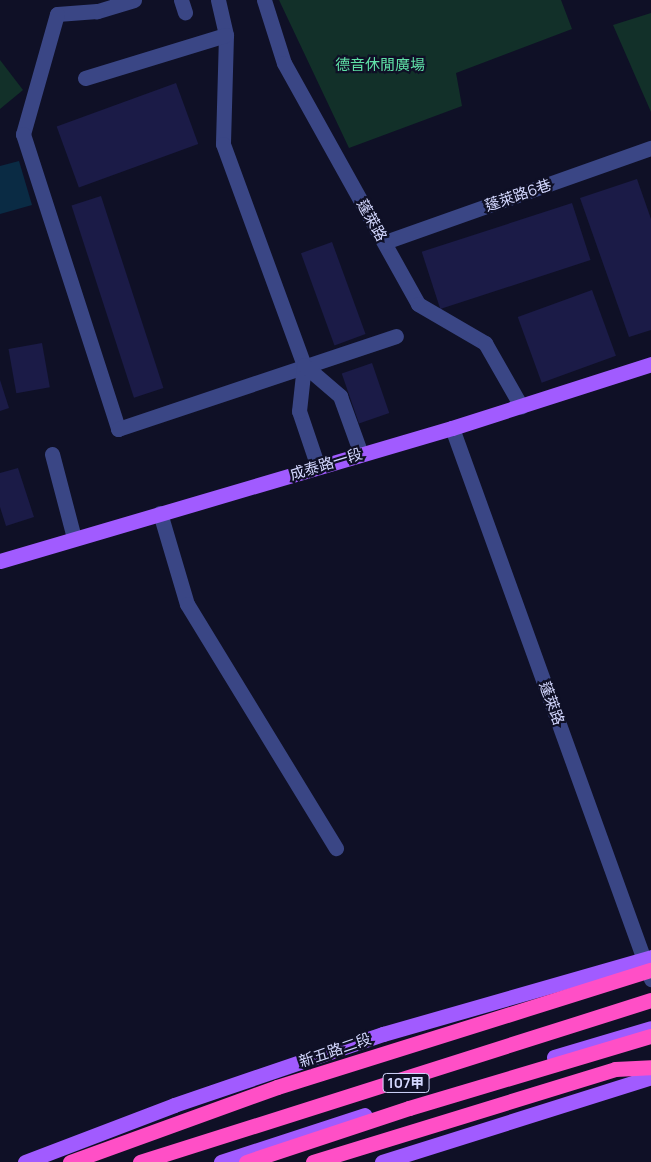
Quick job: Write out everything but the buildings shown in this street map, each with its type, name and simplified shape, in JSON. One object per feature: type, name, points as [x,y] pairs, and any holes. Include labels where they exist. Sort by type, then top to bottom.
[{"type":"highway","points":[[70,1162],[277,1087],[650,967]]},
{"type":"highway","points":[[140,1162],[651,1000]]},
{"type":"highway","points":[[246,1162],[409,1108],[651,1036]]},
{"type":"highway","points":[[313,1162],[616,1069],[651,1067]]},
{"type":"main road","name":"成泰路一段","points":[[0,561],[452,428],[651,364]]},
{"type":"main road","name":"新五路二段","points":[[25,1162],[174,1105],[383,1034],[650,967]]},
{"type":"main road","name":"107甲","points":[[162,1162],[651,1005]]},
{"type":"main road","name":"107甲","points":[[222,1162],[651,1028]]},
{"type":"main road","points":[[382,1162],[651,1077]]},
{"type":"street","points":[[134,0],[97,11],[57,14],[24,134],[118,429],[304,365],[396,336]]},
{"type":"street","points":[[218,0],[226,35],[223,144],[304,365],[300,411],[318,467]]},
{"type":"street","name":"蓬萊路","points":[[264,0],[284,64],[418,304],[485,343],[521,406]]},
{"type":"street","points":[[85,78],[226,35]]},
{"type":"street","name":"蓬萊路6巷","points":[[385,242],[651,148]]},
{"type":"street","points":[[304,365],[340,396],[360,454]]},
{"type":"street","name":"蓬萊路","points":[[452,428],[650,967]]},
{"type":"street","points":[[52,454],[74,538]]},
{"type":"street","points":[[160,513],[187,604],[336,848]]},
{"type":"green space","name":"德音休閒廣場","points":[[279,0],[561,0],[572,29],[456,73],[462,106],[349,148]]},
{"type":"green space","points":[[651,13],[651,112],[613,25]]},
{"type":"green space","points":[[0,60],[23,90],[0,109]]},
{"type":"water","points":[[19,161],[32,205],[0,214],[0,166]]}]
